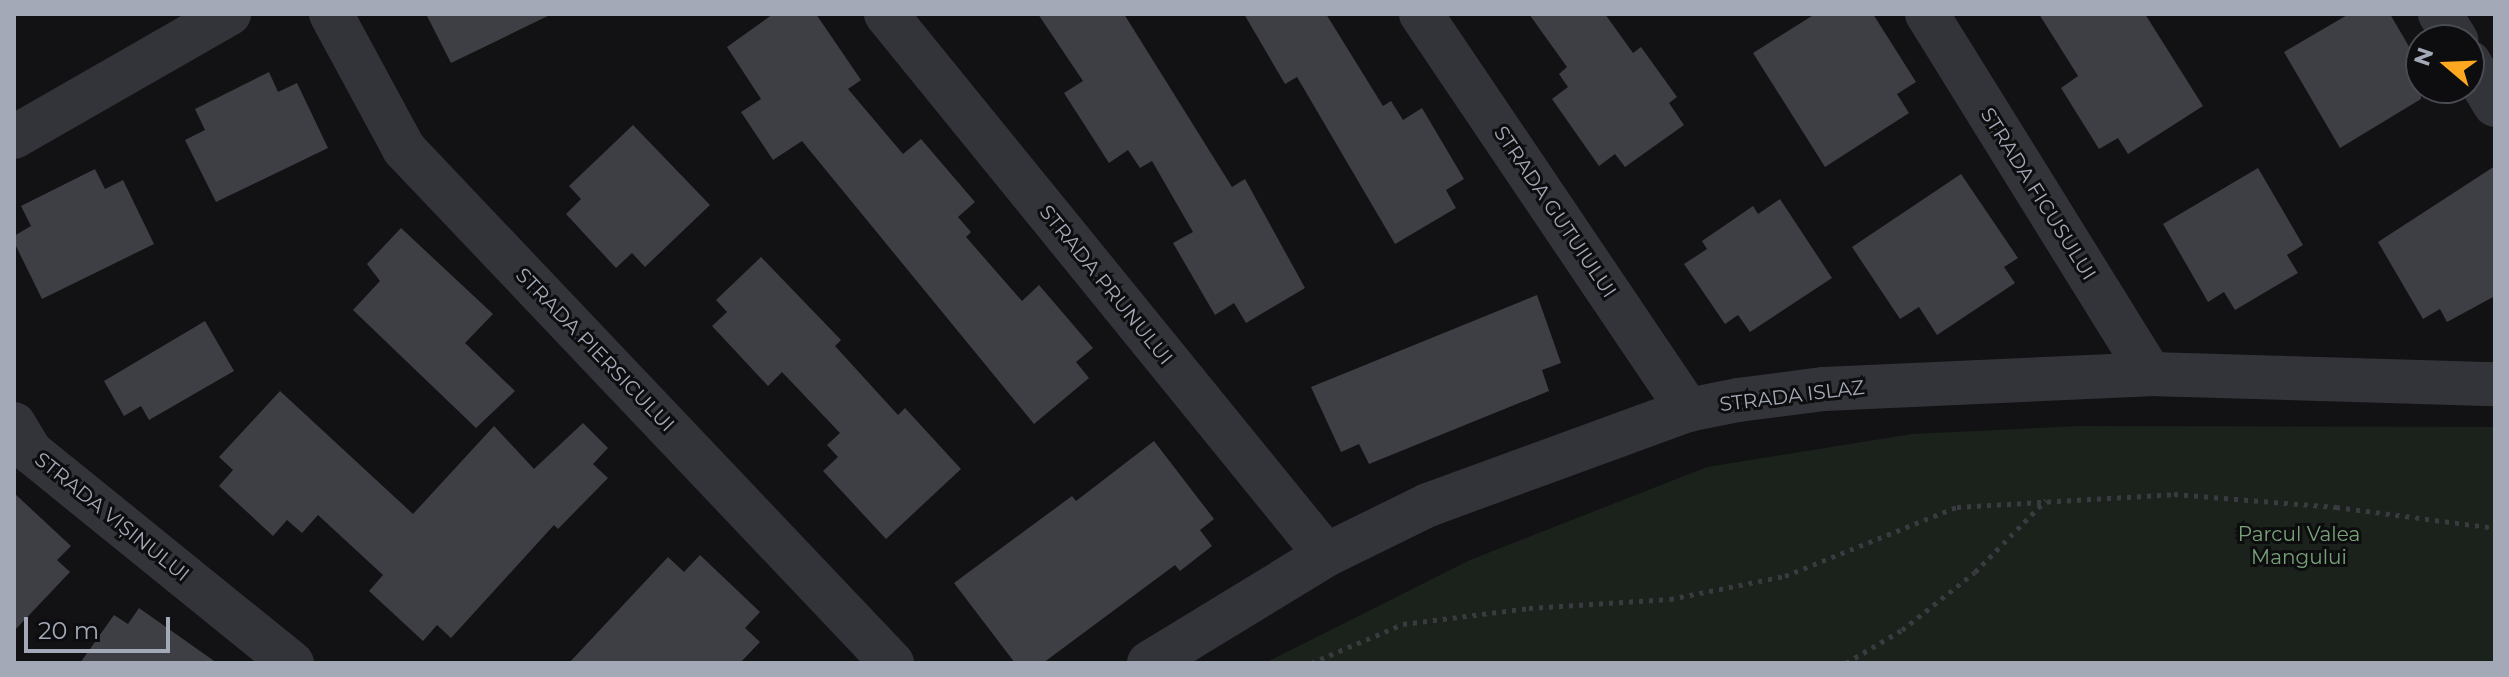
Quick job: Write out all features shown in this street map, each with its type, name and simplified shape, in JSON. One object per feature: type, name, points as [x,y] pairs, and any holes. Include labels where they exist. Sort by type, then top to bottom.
[{"type":"street","points":[[14,137],[229,14]]},
{"type":"street","name":"STRADA PIERSICULUI","points":[[331,14],[404,149],[892,663]]},
{"type":"street","name":"STRADA PRUNULUI","points":[[886,14],[1326,555]]},
{"type":"street","name":"STRADA GUTUIULUI","points":[[1421,14],[1688,410]]},
{"type":"street","name":"STRADA FICUSULUI","points":[[1927,14],[2150,374]]},
{"type":"street","name":"STRADA ISLAZ","points":[[1149,663],[1326,555],[1428,505],[1688,410],[1824,389],[2150,374],[2495,384]]},
{"type":"street","name":"STRADA VIȘINULUI","points":[[14,424],[31,452],[292,663]]},
{"type":"path","points":[[1311,663],[1403,624],[1699,593],[1785,576],[1957,507],[2046,499],[2174,494],[2336,507],[2495,528]]},
{"type":"path","points":[[1846,663],[1902,630],[1975,572],[2046,499]]},
{"type":"green space","name":"Parcul Valea Mangului","points":[[2079,426],[2495,427],[2495,663],[1265,663],[1470,560],[1707,467],[1912,434]]},
{"type":"building","points":[[426,14],[552,14],[451,63]]},
{"type":"building","points":[[773,14],[816,14],[861,80],[848,89],[903,154],[921,139],[975,202],[958,217],[971,232],[966,237],[1022,301],[1039,285],[1093,348],[1076,362],[1089,378],[1034,424],[802,141],[773,160],[741,112],[761,99],[727,47]]},
{"type":"building","points":[[1038,14],[1124,14],[1232,187],[1245,179],[1305,288],[1246,323],[1234,303],[1215,315],[1173,243],[1193,232],[1152,161],[1140,168],[1128,150],[1109,163],[1064,93],[1083,81]]},
{"type":"building","points":[[1244,14],[1326,14],[1383,106],[1391,101],[1403,120],[1422,108],[1464,179],[1446,190],[1456,208],[1395,244],[1297,77],[1285,84]]},
{"type":"building","points":[[1529,14],[1605,14],[1633,53],[1641,47],[1677,97],[1669,103],[1684,125],[1625,167],[1615,154],[1599,166],[1552,99],[1568,87],[1559,74],[1567,67]]},
{"type":"building","points":[[1815,14],[1873,14],[1916,82],[1897,94],[1909,113],[1825,167],[1753,53]]},
{"type":"building","points":[[2039,14],[2145,14],[2203,106],[2128,154],[2118,138],[2099,149],[2061,88],[2078,76]]},
{"type":"building","points":[[2349,14],[2390,14],[2405,40],[2405,104],[2413,104],[2340,148],[2284,52]]},
{"type":"building","points":[[269,72],[278,92],[297,83],[328,148],[216,202],[185,140],[205,130],[195,109]]},
{"type":"building","points":[[633,125],[710,205],[645,267],[632,253],[616,268],[566,214],[581,199],[569,186]]},
{"type":"building","points":[[2495,166],[2495,296],[2447,322],[2440,309],[2423,319],[2378,242]]},
{"type":"building","points":[[2258,168],[2303,245],[2287,255],[2298,273],[2235,310],[2224,292],[2208,302],[2163,224]]},
{"type":"building","points":[[95,169],[105,189],[123,180],[154,244],[42,299],[14,242],[14,236],[31,226],[21,206]]},
{"type":"building","points":[[1961,174],[2018,258],[2004,267],[2015,283],[1937,335],[1919,307],[1900,319],[1852,247]]},
{"type":"building","points":[[1780,199],[1832,278],[1750,332],[1738,315],[1725,324],[1684,264],[1707,249],[1702,241],[1753,206],[1758,214]]},
{"type":"building","points":[[401,228],[493,314],[465,343],[515,391],[476,428],[353,310],[380,281],[367,264]]},
{"type":"building","points":[[761,257],[841,340],[835,346],[898,415],[905,408],[961,469],[886,539],[823,471],[838,457],[827,445],[840,433],[782,372],[768,386],[712,326],[727,312],[716,300]]},
{"type":"building","points":[[1537,295],[1561,363],[1542,370],[1549,391],[1369,464],[1359,444],[1341,452],[1311,387]]},
{"type":"building","points":[[205,321],[234,371],[149,420],[141,406],[124,416],[104,381]]},
{"type":"building","points":[[280,391],[413,514],[494,426],[534,469],[583,423],[608,448],[593,464],[608,478],[558,529],[554,525],[451,638],[437,625],[423,641],[369,591],[383,575],[318,515],[302,533],[287,520],[273,536],[219,486],[233,470],[219,457]]},
{"type":"building","points":[[1154,441],[1214,519],[1200,530],[1212,546],[1180,571],[1175,565],[1043,663],[1015,663],[954,583],[1072,496],[1076,501]]},
{"type":"building","points":[[14,493],[71,546],[57,560],[70,572],[14,631]]},
{"type":"building","points":[[700,555],[760,612],[745,628],[760,642],[740,663],[569,663],[668,557],[684,572]]},
{"type":"building","points":[[139,608],[217,663],[80,663],[114,615],[128,624]]}]
